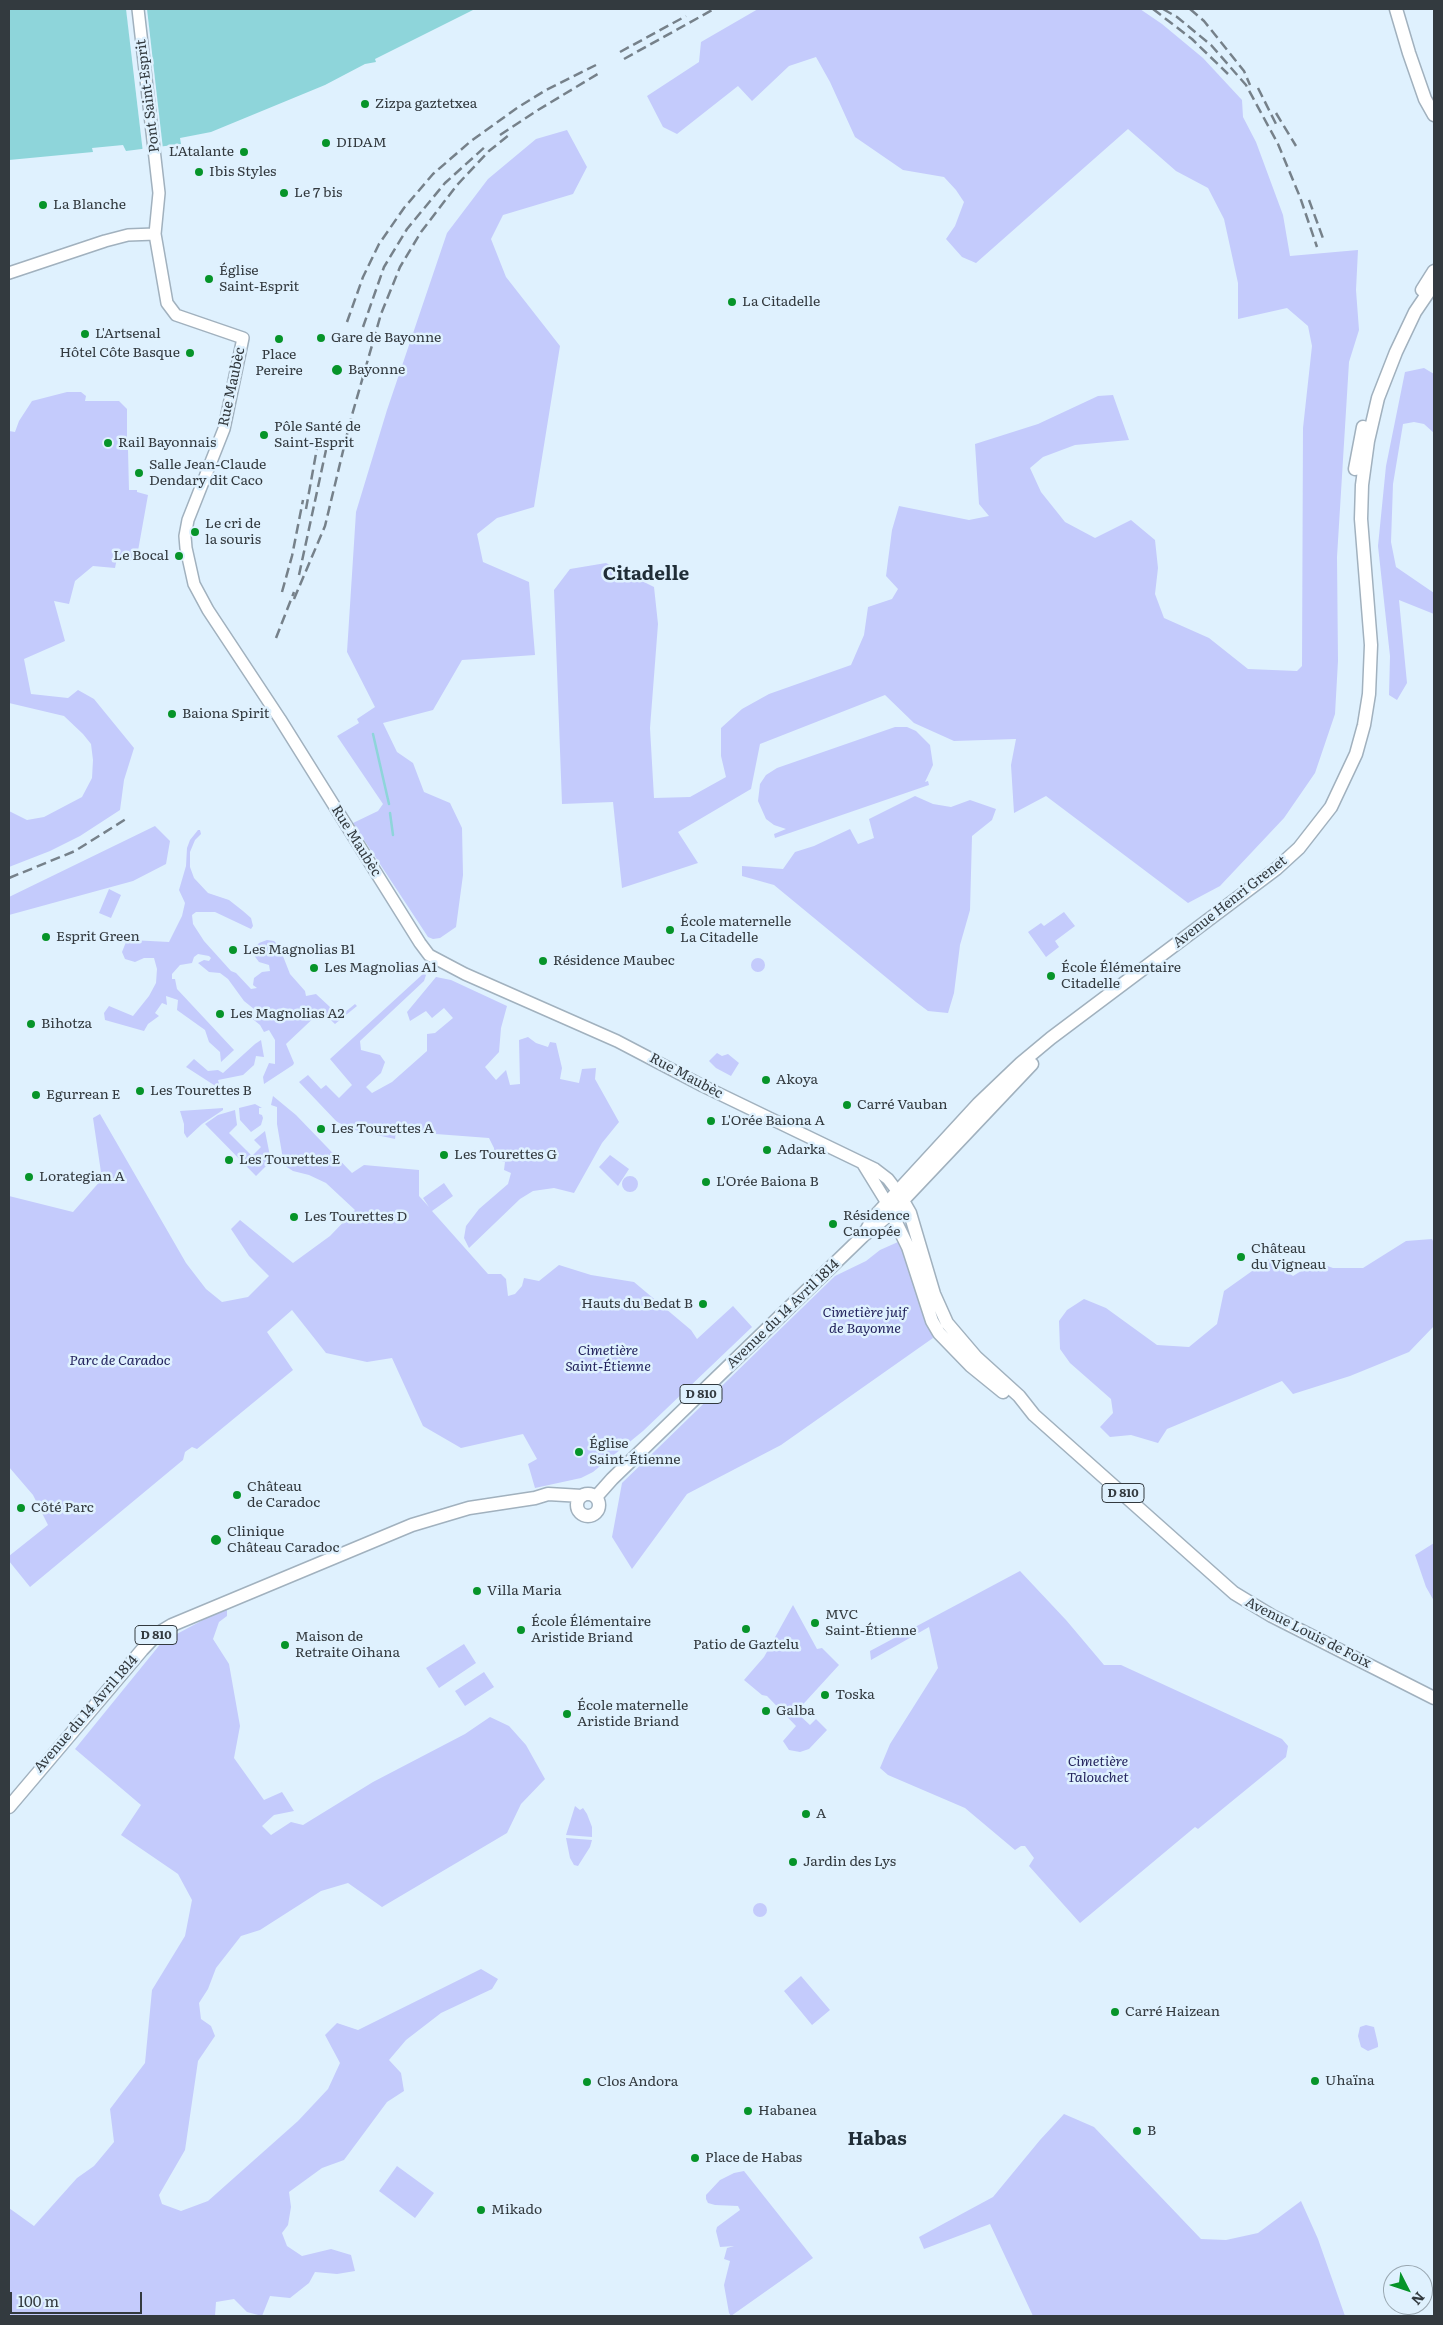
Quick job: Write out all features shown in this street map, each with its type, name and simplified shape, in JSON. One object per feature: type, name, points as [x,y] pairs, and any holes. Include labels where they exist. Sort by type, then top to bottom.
[{"type":"main road","name":"Pont Saint-Esprit","points":[[138,9],[160,202],[155,234]]},
{"type":"main road","points":[[1396,9],[1400,26],[1426,99],[1434,115]]},
{"type":"main road","points":[[9,273],[105,241],[128,235],[155,234]]},
{"type":"main road","name":"Rue Maubèc","points":[[155,234],[167,303],[176,315],[243,338],[224,429],[188,520],[185,536],[190,569],[199,593],[428,955],[492,986],[617,1041],[664,1064],[695,1082],[875,1169],[884,1176],[901,1196]]},
{"type":"main road","name":"Avenue Henri Grenet","points":[[1370,665],[1365,648],[1353,526],[1358,445],[1382,364],[1400,325],[1434,271]]},
{"type":"main road","name":"Avenue Henri Grenet","points":[[901,1196],[988,1094],[1021,1063],[1276,869],[1299,848],[1331,807],[1356,754],[1364,725],[1369,694],[1371,645],[1361,519],[1362,486],[1368,441],[1378,398],[1399,345],[1415,312],[1434,284]]},
{"type":"main road","points":[[863,1164],[889,1208]]},
{"type":"main road","name":"Avenue du 14 Avril 1814","points":[[596,1497],[612,1479],[863,1236],[874,1217],[889,1208],[901,1196]]},
{"type":"main road","name":"Avenue Louis de Foix","points":[[901,1196],[910,1213],[934,1294],[947,1323],[976,1357],[1019,1396],[1034,1415],[1234,1593],[1272,1616],[1434,1698]]},
{"type":"main road","name":"Avenue Louis de Foix","points":[[889,1208],[908,1247],[932,1321],[939,1333],[970,1366],[1019,1408],[1034,1415]]},
{"type":"main road","name":"Avenue du 14 Avril 1814","points":[[9,1807],[142,1650],[157,1634],[172,1625],[412,1525],[469,1508],[558,1494],[579,1500]]},
{"type":"main road","points":[[590,1494],[596,1497],[599,1508],[593,1516],[581,1514],[579,1500],[590,1494]]},
{"type":"green space","points":[[758,9],[1140,9],[1162,24],[1203,58],[1242,100],[1243,117],[1256,142],[1283,215],[1290,256],[1358,250],[1356,290],[1359,330],[1349,362],[1337,557],[1338,661],[1335,714],[1315,773],[1284,818],[1220,886],[1188,903],[1046,796],[1014,813],[1011,765],[1016,739],[954,741],[914,723],[885,695],[760,744],[751,789],[678,832],[698,863],[622,888],[613,802],[562,804],[554,590],[570,569],[606,563],[654,587],[658,624],[650,728],[654,798],[690,797],[726,777],[721,756],[721,728],[742,709],[769,694],[851,665],[864,635],[868,607],[892,599],[898,589],[886,576],[892,530],[899,506],[969,520],[989,516],[979,504],[975,444],[1038,424],[1098,396],[1113,395],[1129,440],[1075,445],[1043,457],[1030,468],[1041,492],[1065,522],[1095,538],[1131,520],[1155,540],[1158,568],[1155,594],[1164,618],[1209,638],[1248,669],[1297,671],[1302,666],[1303,428],[1312,346],[1308,326],[1287,308],[1238,319],[1238,283],[1224,219],[1208,188],[1176,171],[1128,129],[976,263],[962,257],[946,239],[955,226],[964,202],[956,190],[944,177],[903,170],[855,137],[830,82],[816,57],[789,66],[752,101],[738,86],[677,134],[663,127],[647,96],[699,62],[701,42]]},
{"type":"green space","points":[[567,130],[587,167],[573,194],[503,215],[491,239],[506,277],[560,346],[534,507],[497,518],[477,534],[483,562],[529,582],[535,655],[462,660],[433,710],[383,723],[397,752],[413,763],[424,792],[450,803],[462,828],[463,875],[456,927],[440,938],[433,939],[428,937],[353,823],[378,811],[383,804],[337,736],[359,723],[357,719],[375,707],[347,652],[356,512],[387,410],[447,233],[488,179],[536,139]]},
{"type":"green space","points":[[1424,368],[1434,374],[1434,433],[1424,424],[1414,422],[1403,424],[1393,484],[1391,542],[1396,567],[1434,593],[1434,614],[1399,600],[1407,683],[1397,700],[1389,695],[1390,656],[1378,546],[1386,466],[1405,372]]},
{"type":"green space","points":[[67,392],[81,392],[86,396],[85,401],[119,401],[127,409],[127,442],[120,442],[120,450],[128,450],[129,490],[137,490],[137,492],[148,495],[136,562],[117,558],[115,568],[93,566],[75,581],[69,604],[54,601],[65,641],[24,659],[31,694],[68,698],[78,690],[94,699],[134,748],[124,780],[120,810],[80,836],[50,851],[9,867],[9,811],[27,820],[44,817],[82,797],[92,778],[93,760],[91,744],[64,716],[9,703],[9,431],[15,432],[19,421],[32,401]]},
{"type":"green space","points":[[895,727],[907,727],[916,731],[930,745],[933,765],[925,782],[928,781],[929,785],[775,838],[774,834],[786,829],[774,825],[766,819],[758,801],[760,784],[766,775],[777,768]]},
{"type":"green space","points":[[915,796],[933,804],[951,807],[970,800],[996,809],[992,820],[972,836],[970,910],[960,945],[954,993],[948,1013],[928,1011],[774,885],[742,876],[742,866],[783,869],[795,852],[814,846],[850,829],[858,844],[874,838],[869,819]]},
{"type":"green space","points":[[155,826],[170,841],[166,864],[133,881],[9,915],[9,897]]},
{"type":"green space","points":[[200,830],[201,834],[195,840],[190,852],[190,867],[194,878],[208,893],[229,900],[243,911],[251,918],[253,926],[251,929],[215,912],[196,912],[192,915],[193,924],[204,941],[231,971],[236,973],[251,989],[257,988],[253,985],[254,978],[262,972],[270,971],[269,965],[259,962],[253,954],[255,948],[259,943],[267,940],[274,941],[279,946],[290,974],[305,991],[306,996],[316,994],[330,1007],[344,1013],[355,1004],[357,1006],[335,1024],[321,1011],[286,1044],[294,1063],[293,1065],[264,1084],[263,1077],[269,1063],[275,1064],[275,1040],[269,1030],[264,1032],[260,1025],[249,1016],[264,1019],[268,1015],[254,1009],[244,1001],[228,979],[220,973],[209,972],[198,963],[204,960],[209,961],[211,958],[209,956],[198,954],[194,957],[192,963],[180,965],[172,974],[172,979],[175,979],[177,989],[234,1050],[221,1062],[220,1052],[209,1042],[205,1030],[177,1010],[178,1000],[166,996],[167,1005],[162,1003],[155,1013],[159,1016],[148,1024],[144,1031],[105,1020],[104,1013],[109,1006],[133,1016],[149,996],[156,983],[157,969],[154,958],[144,958],[135,962],[125,959],[122,952],[126,942],[131,940],[169,942],[182,916],[185,903],[179,890],[186,866],[187,848],[190,840]]},
{"type":"green space","points":[[109,889],[121,895],[111,918],[99,913]]},
{"type":"green space","points":[[1064,912],[1075,926],[1055,941],[1059,947],[1046,957],[1028,932],[1041,923],[1044,926]]},
{"type":"green space","points":[[755,958],[761,958],[765,965],[761,972],[755,972],[751,968],[751,962]]},
{"type":"green space","points":[[424,973],[426,975],[424,981],[360,1041],[361,1050],[380,1055],[385,1062],[381,1073],[366,1087],[372,1093],[392,1082],[427,1051],[427,1034],[435,1033],[453,1018],[444,1008],[432,1018],[426,1011],[410,1021],[407,1012],[436,977],[451,980],[507,1006],[501,1028],[499,1052],[485,1067],[496,1080],[506,1070],[510,1085],[520,1084],[519,1040],[528,1037],[536,1043],[548,1047],[550,1042],[556,1043],[562,1068],[560,1079],[579,1083],[582,1069],[596,1068],[595,1079],[619,1122],[602,1143],[574,1193],[554,1188],[533,1191],[520,1199],[469,1248],[464,1238],[466,1226],[479,1209],[508,1184],[511,1173],[504,1170],[505,1162],[494,1159],[494,1148],[489,1138],[396,1131],[395,1139],[358,1131],[337,1122],[299,1082],[308,1075],[321,1089],[326,1085],[339,1098],[352,1085],[330,1059]]},
{"type":"green space","points":[[261,1040],[264,1057],[256,1056],[254,1065],[243,1075],[218,1080],[220,1087],[217,1087],[186,1067],[194,1059],[208,1071],[218,1070],[223,1073]]},
{"type":"green space","points":[[717,1053],[722,1056],[728,1054],[739,1063],[731,1076],[716,1068],[709,1061]]},
{"type":"green space","points":[[273,1096],[296,1115],[352,1173],[364,1165],[419,1170],[419,1196],[429,1207],[423,1198],[444,1183],[453,1196],[432,1211],[488,1274],[501,1274],[506,1279],[508,1296],[515,1294],[522,1286],[524,1278],[539,1281],[559,1265],[591,1275],[634,1282],[691,1330],[697,1339],[733,1306],[752,1327],[643,1431],[593,1472],[581,1478],[535,1488],[528,1464],[537,1459],[523,1434],[461,1448],[423,1426],[392,1358],[367,1362],[326,1353],[292,1310],[267,1332],[293,1370],[197,1449],[192,1447],[185,1452],[183,1460],[30,1587],[9,1561],[9,1556],[48,1525],[33,1495],[9,1467],[9,1196],[73,1212],[102,1179],[93,1118],[100,1114],[186,1263],[206,1289],[222,1302],[248,1297],[269,1276],[249,1256],[231,1229],[240,1220],[293,1263],[330,1236],[355,1210],[326,1183],[309,1175],[293,1171],[284,1165],[277,1124],[277,1107],[271,1105]]},
{"type":"green space","points":[[255,1104],[262,1108],[259,1108],[259,1114],[263,1118],[261,1125],[251,1132],[240,1120],[239,1108]]},
{"type":"green space","points":[[223,1108],[223,1110],[202,1124],[187,1138],[184,1133],[184,1124],[180,1111]]},
{"type":"green space","points":[[235,1110],[237,1125],[229,1133],[252,1156],[261,1147],[254,1140],[265,1131],[271,1161],[256,1176],[205,1124],[218,1115]]},
{"type":"green space","points":[[610,1155],[629,1169],[618,1186],[599,1167]]},
{"type":"green space","points":[[630,1176],[638,1184],[630,1192],[622,1184]]},
{"type":"green space","points":[[1432,1239],[1434,1243],[1434,1326],[1409,1352],[1350,1376],[1293,1394],[1282,1381],[1167,1429],[1158,1443],[1131,1435],[1110,1437],[1100,1427],[1113,1413],[1111,1399],[1070,1363],[1060,1349],[1059,1321],[1067,1310],[1084,1299],[1106,1308],[1157,1345],[1189,1347],[1217,1324],[1224,1291],[1269,1259],[1293,1276],[1316,1262],[1333,1268],[1363,1268],[1406,1241]]},
{"type":"green space","name":"Cimetière juif de Bayonne","points":[[898,1242],[906,1253],[933,1338],[781,1445],[687,1494],[632,1569],[612,1537],[622,1483],[835,1276],[866,1261],[880,1250]]},
{"type":"green space","points":[[1434,1543],[1434,1601],[1426,1587],[1415,1555]]},
{"type":"green space","name":"Cimetière Talouchet","points":[[1020,1571],[1066,1620],[1104,1665],[1121,1665],[1282,1739],[1288,1746],[1286,1757],[1198,1829],[1195,1827],[1080,1923],[1029,1866],[1034,1858],[1025,1846],[1015,1850],[965,1808],[888,1775],[880,1768],[890,1744],[938,1668],[929,1627],[871,1660],[870,1651]]},
{"type":"green space","points":[[793,1605],[817,1649],[822,1648],[839,1665],[796,1712],[810,1725],[816,1719],[827,1730],[809,1749],[800,1752],[789,1750],[783,1741],[796,1726],[767,1696],[762,1695],[744,1680],[764,1657]]},
{"type":"green space","points":[[227,1607],[227,1616],[219,1622],[213,1639],[229,1664],[240,1726],[234,1758],[264,1800],[282,1792],[294,1811],[274,1815],[262,1826],[271,1835],[291,1822],[303,1825],[373,1782],[465,1734],[490,1717],[509,1726],[526,1745],[545,1779],[521,1804],[507,1833],[382,1907],[348,1883],[321,1891],[260,1930],[241,1936],[216,1968],[208,1989],[199,2003],[201,2019],[211,2026],[215,2036],[198,2061],[185,2150],[159,2195],[162,2204],[181,2211],[208,2201],[298,2121],[328,2089],[340,2063],[325,2035],[337,2023],[358,2030],[481,1969],[498,1979],[492,1989],[441,2013],[406,2040],[389,2060],[401,2073],[404,2091],[387,2102],[344,2160],[322,2168],[289,2192],[291,2207],[288,2225],[282,2233],[287,2246],[302,2256],[331,2249],[351,2255],[355,2271],[337,2274],[315,2272],[309,2283],[290,2298],[270,2296],[262,2316],[247,2312],[234,2299],[216,2302],[215,2316],[9,2316],[9,2208],[34,2226],[77,2178],[94,2166],[114,2142],[110,2109],[145,2063],[152,1990],[185,1936],[192,1900],[178,1874],[121,1835],[141,1805],[75,1749],[162,1642]]},
{"type":"green space","points":[[464,1644],[476,1663],[439,1688],[426,1668]]},
{"type":"green space","points":[[484,1672],[494,1687],[465,1706],[455,1691]]},
{"type":"green space","points":[[575,1806],[580,1810],[583,1808],[587,1814],[592,1827],[592,1837],[566,1835]]},
{"type":"green space","points":[[566,1838],[592,1840],[590,1847],[578,1866],[574,1865],[570,1858]]},
{"type":"green space","points":[[757,1903],[763,1903],[767,1910],[763,1917],[757,1917],[753,1913],[753,1907]]},
{"type":"green space","points":[[801,1976],[830,2010],[812,2025],[784,1991]]},
{"type":"green space","points":[[1366,2025],[1374,2027],[1378,2044],[1378,2047],[1368,2051],[1361,2047],[1358,2036],[1360,2027]]},
{"type":"green space","points":[[1064,2114],[1094,2127],[1201,2239],[1226,2240],[1258,2233],[1301,2201],[1318,2239],[1345,2316],[1033,2316],[990,2224],[924,2249],[919,2237],[993,2197]]},
{"type":"green space","points":[[397,2166],[434,2193],[415,2218],[379,2191]]},
{"type":"green space","points":[[744,2171],[813,2258],[731,2316],[724,2285],[730,2261],[724,2259],[727,2248],[734,2246],[720,2247],[716,2231],[717,2227],[740,2210],[738,2206],[708,2203],[706,2195],[720,2180],[734,2173]]},
{"type":"shaded area","points":[[9,9],[475,9],[375,59],[376,62],[365,64],[325,85],[211,132],[180,138],[181,144],[126,151],[123,145],[92,148],[93,152],[9,160]]},
{"type":"pier","points":[[126,9],[147,9],[163,149],[143,153]]},
{"type":"waterway","points":[[373,734],[389,804]]},
{"type":"waterway","points":[[390,813],[393,835]]},
{"type":"railway","points":[[624,59],[714,9]]},
{"type":"railway","points":[[1153,9],[1192,39],[1228,74]]},
{"type":"railway","points":[[1163,9],[1177,17],[1211,45],[1246,85],[1278,144],[1300,197],[1317,247]]},
{"type":"railway","points":[[1190,9],[1204,21],[1244,71],[1250,85]]},
{"type":"railway","points":[[620,52],[686,16]]},
{"type":"railway","points":[[347,322],[363,277],[379,244],[404,208],[433,174],[471,141],[517,108],[546,90],[596,65]]},
{"type":"railway","points":[[500,135],[601,72]]},
{"type":"railway","points":[[1258,88],[1276,124]]},
{"type":"railway","points":[[1276,113],[1296,146]]},
{"type":"railway","points":[[294,599],[325,526],[350,422],[381,314],[400,267],[421,232],[457,185],[489,151],[509,135]]},
{"type":"railway","points":[[363,327],[384,267],[407,229],[445,183],[486,146]]},
{"type":"railway","points":[[1309,200],[1324,241]]},
{"type":"railway","points":[[306,509],[317,448]]},
{"type":"railway","points":[[299,575],[326,450]]},
{"type":"railway","points":[[282,592],[292,556],[303,500]]},
{"type":"railway","points":[[276,638],[294,592]]},
{"type":"railway","points":[[9,878],[75,851],[126,819]]},
{"type":"place","name":"Zizpa gaztetxea","points":[[365,104]]},
{"type":"place","name":"DIDAM","points":[[326,143]]},
{"type":"place","name":"L'Atalante","points":[[244,152]]},
{"type":"place","name":"Ibis Styles","points":[[199,172]]},
{"type":"place","name":"Le 7 bis","points":[[284,193]]},
{"type":"place","name":"La Blanche","points":[[43,205]]},
{"type":"place","name":"Église Saint-Esprit","points":[[209,279]]},
{"type":"place","name":"La Citadelle","points":[[732,302]]},
{"type":"place","name":"L'Artsenal","points":[[85,334]]},
{"type":"place","name":"Gare de Bayonne","points":[[321,338]]},
{"type":"place","name":"Place Pereire","points":[[279,339]]},
{"type":"place","name":"Hôtel Côte Basque","points":[[190,353]]},
{"type":"place","name":"Bayonne","points":[[337,370]]},
{"type":"place","name":"Pôle Santé de Saint-Esprit","points":[[264,435]]},
{"type":"place","name":"Rail Bayonnais","points":[[108,443]]},
{"type":"place","name":"Salle Jean-Claude Dendary dit Caco","points":[[139,473]]},
{"type":"place","name":"Le cri de la souris","points":[[195,532]]},
{"type":"place","name":"Le Bocal","points":[[179,556]]},
{"type":"place","name":"Baiona Spirit","points":[[172,714]]},
{"type":"place","name":"École maternelle La Citadelle","points":[[670,930]]},
{"type":"place","name":"Esprit Green","points":[[46,937]]},
{"type":"place","name":"Les Magnolias B1","points":[[233,950]]},
{"type":"place","name":"Résidence Maubec","points":[[543,961]]},
{"type":"place","name":"Les Magnolias A1","points":[[314,968]]},
{"type":"place","name":"École Élémentaire Citadelle","points":[[1051,976]]},
{"type":"place","name":"Les Magnolias A2","points":[[220,1014]]},
{"type":"place","name":"Bihotza","points":[[31,1024]]},
{"type":"place","name":"Akoya","points":[[766,1080]]},
{"type":"place","name":"Les Tourettes B","points":[[140,1091]]},
{"type":"place","name":"Egurrean E","points":[[36,1095]]},
{"type":"place","name":"Carré Vauban","points":[[847,1105]]},
{"type":"place","name":"L'Orée Baiona A","points":[[711,1121]]},
{"type":"place","name":"Les Tourettes A","points":[[321,1129]]},
{"type":"place","name":"Adarka","points":[[767,1150]]},
{"type":"place","name":"Les Tourettes G","points":[[444,1155]]},
{"type":"place","name":"Les Tourettes E","points":[[229,1160]]},
{"type":"place","name":"Lorategian A","points":[[29,1177]]},
{"type":"place","name":"L'Orée Baiona B","points":[[706,1182]]},
{"type":"place","name":"Les Tourettes D","points":[[294,1217]]},
{"type":"place","name":"Résidence Canopée","points":[[833,1224]]},
{"type":"place","name":"Château du Vigneau","points":[[1241,1257]]},
{"type":"place","name":"Hauts du Bedat B","points":[[703,1304]]},
{"type":"place","name":"Église Saint-Étienne","points":[[579,1452]]},
{"type":"place","name":"Château de Caradoc","points":[[237,1495]]},
{"type":"place","name":"Côté Parc","points":[[21,1508]]},
{"type":"place","name":"Clinique Château Caradoc","points":[[216,1540]]},
{"type":"place","name":"Villa Maria","points":[[477,1591]]},
{"type":"place","name":"MVC Saint-Étienne","points":[[815,1623]]},
{"type":"place","name":"Patio de Gaztelu","points":[[746,1629]]},
{"type":"place","name":"École Élémentaire Aristide Briand","points":[[521,1630]]},
{"type":"place","name":"Maison de Retraite Oihana","points":[[285,1645]]},
{"type":"place","name":"Toska","points":[[825,1695]]},
{"type":"place","name":"Galba","points":[[766,1711]]},
{"type":"place","name":"École maternelle Aristide Briand","points":[[567,1714]]},
{"type":"place","name":"A","points":[[806,1814]]},
{"type":"place","name":"Jardin des Lys","points":[[793,1862]]},
{"type":"place","name":"Carré Haizean","points":[[1115,2012]]},
{"type":"place","name":"Uhaïna","points":[[1315,2081]]},
{"type":"place","name":"Clos Andora","points":[[587,2082]]},
{"type":"place","name":"Habanea","points":[[748,2111]]},
{"type":"place","name":"B","points":[[1137,2131]]},
{"type":"place","name":"Place de Habas","points":[[695,2158]]},
{"type":"place","name":"Mikado","points":[[481,2210]]},
{"type":"district","name":"Citadelle","points":[[646,574]]},
{"type":"district","name":"Habas","points":[[877,2139]]},
{"type":"park label","name":"Cimetière Saint-Étienne","points":[[608,1359]]},
{"type":"park label","name":"Parc de Caradoc","points":[[120,1361]]}]
